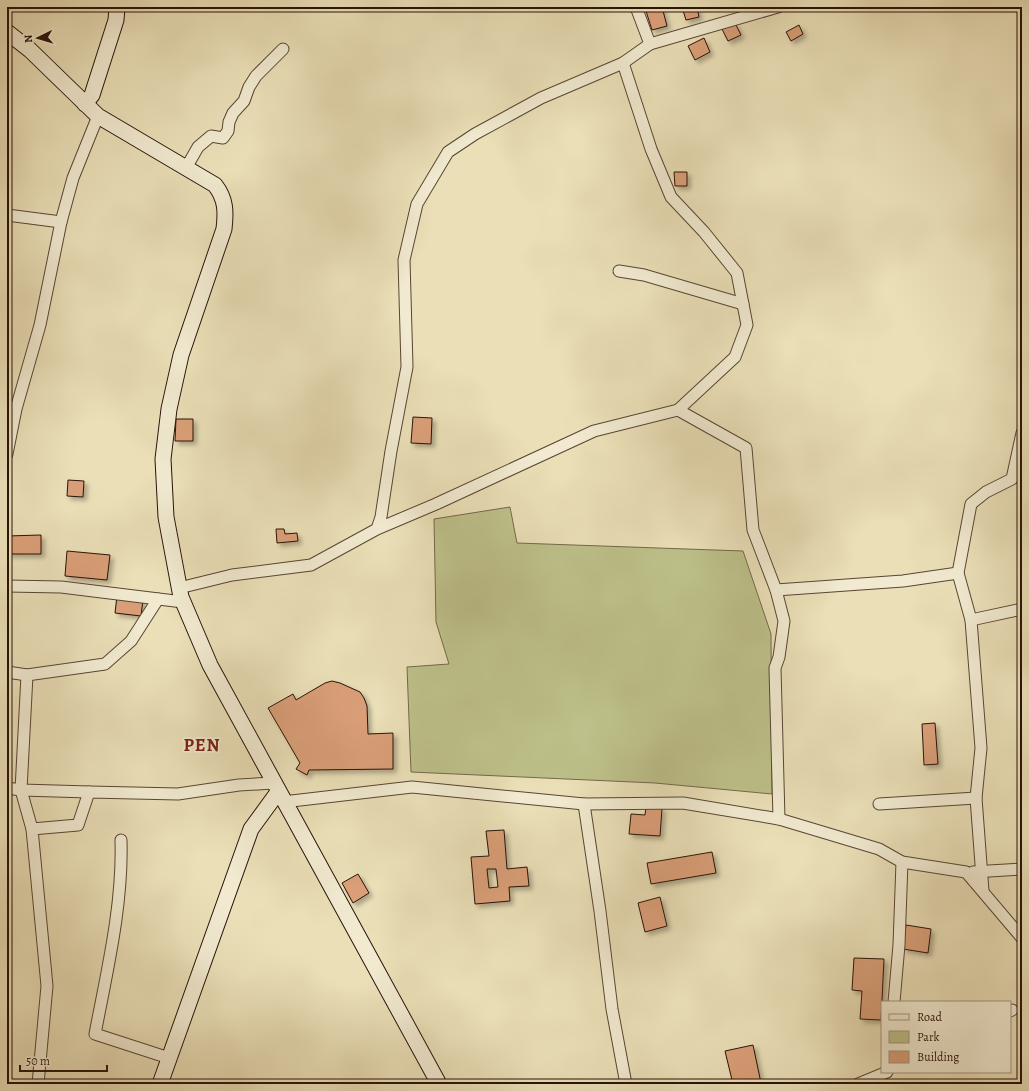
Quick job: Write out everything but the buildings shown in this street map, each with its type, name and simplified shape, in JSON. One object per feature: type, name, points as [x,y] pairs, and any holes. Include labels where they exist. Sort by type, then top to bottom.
[{"type":"main road","points":[[85,104],[92,95],[116,20],[117,7]]},
{"type":"main road","points":[[7,32],[30,50],[98,116],[215,185],[221,193],[226,209],[224,229],[181,355],[169,409],[163,459],[166,517],[179,588],[183,602],[210,665],[278,792],[439,1084]]},
{"type":"main road","points":[[160,1084],[251,829],[278,792]]},
{"type":"street","points":[[636,7],[650,44]]},
{"type":"street","points":[[377,529],[381,517],[391,451],[407,367],[404,260],[417,204],[448,152],[476,134],[541,98],[622,63],[650,44],[778,7]]},
{"type":"street","points":[[186,168],[198,147],[211,136],[223,138],[228,131],[229,122],[233,113],[244,101],[249,87],[256,76],[283,49]]},
{"type":"street","points":[[179,588],[232,575],[311,565],[377,529],[436,504],[594,431],[678,410],[735,357],[747,325],[736,272],[704,232],[671,197],[651,148],[622,63]]},
{"type":"street","points":[[7,454],[16,410],[40,325],[61,222],[73,178],[98,116]]},
{"type":"street","points":[[7,215],[61,222]]},
{"type":"street","points":[[619,271],[644,274],[743,304]]},
{"type":"street","points":[[678,410],[746,448],[753,530],[776,590],[784,620],[779,657],[775,668],[779,819]]},
{"type":"street","points":[[983,891],[980,871],[980,844],[976,798],[981,748],[971,620],[958,573],[971,504],[986,492],[1012,479],[1022,433]]},
{"type":"street","points":[[776,590],[903,581],[958,573]]},
{"type":"street","points":[[7,586],[61,587],[183,602]]},
{"type":"street","points":[[7,672],[27,675],[105,664],[131,641],[158,599]]},
{"type":"street","points":[[971,620],[1022,609]]},
{"type":"street","points":[[27,675],[21,790],[32,829],[47,986],[38,1084]]},
{"type":"street","points":[[7,788],[21,790],[178,794],[239,785],[278,792],[412,787],[584,804],[683,803],[779,819],[879,849],[902,862],[966,872],[1022,869]]},
{"type":"street","points":[[32,829],[78,825],[89,792]]},
{"type":"street","points":[[879,804],[976,798]]},
{"type":"street","points":[[584,804],[600,911],[612,1009],[626,1084]]},
{"type":"street","points":[[121,840],[122,868],[109,962],[94,1034],[169,1058]]},
{"type":"street","points":[[894,1001],[899,945],[902,862]]},
{"type":"street","points":[[966,872],[1022,938]]},
{"type":"street","points":[[858,1084],[887,1076]]},
{"type":"green space","points":[[510,507],[517,543],[743,551],[771,634],[772,794],[655,783],[411,772],[407,667],[449,664],[436,622],[434,519]]},
{"type":"district","name":"PEN","points":[[202,745]]}]
